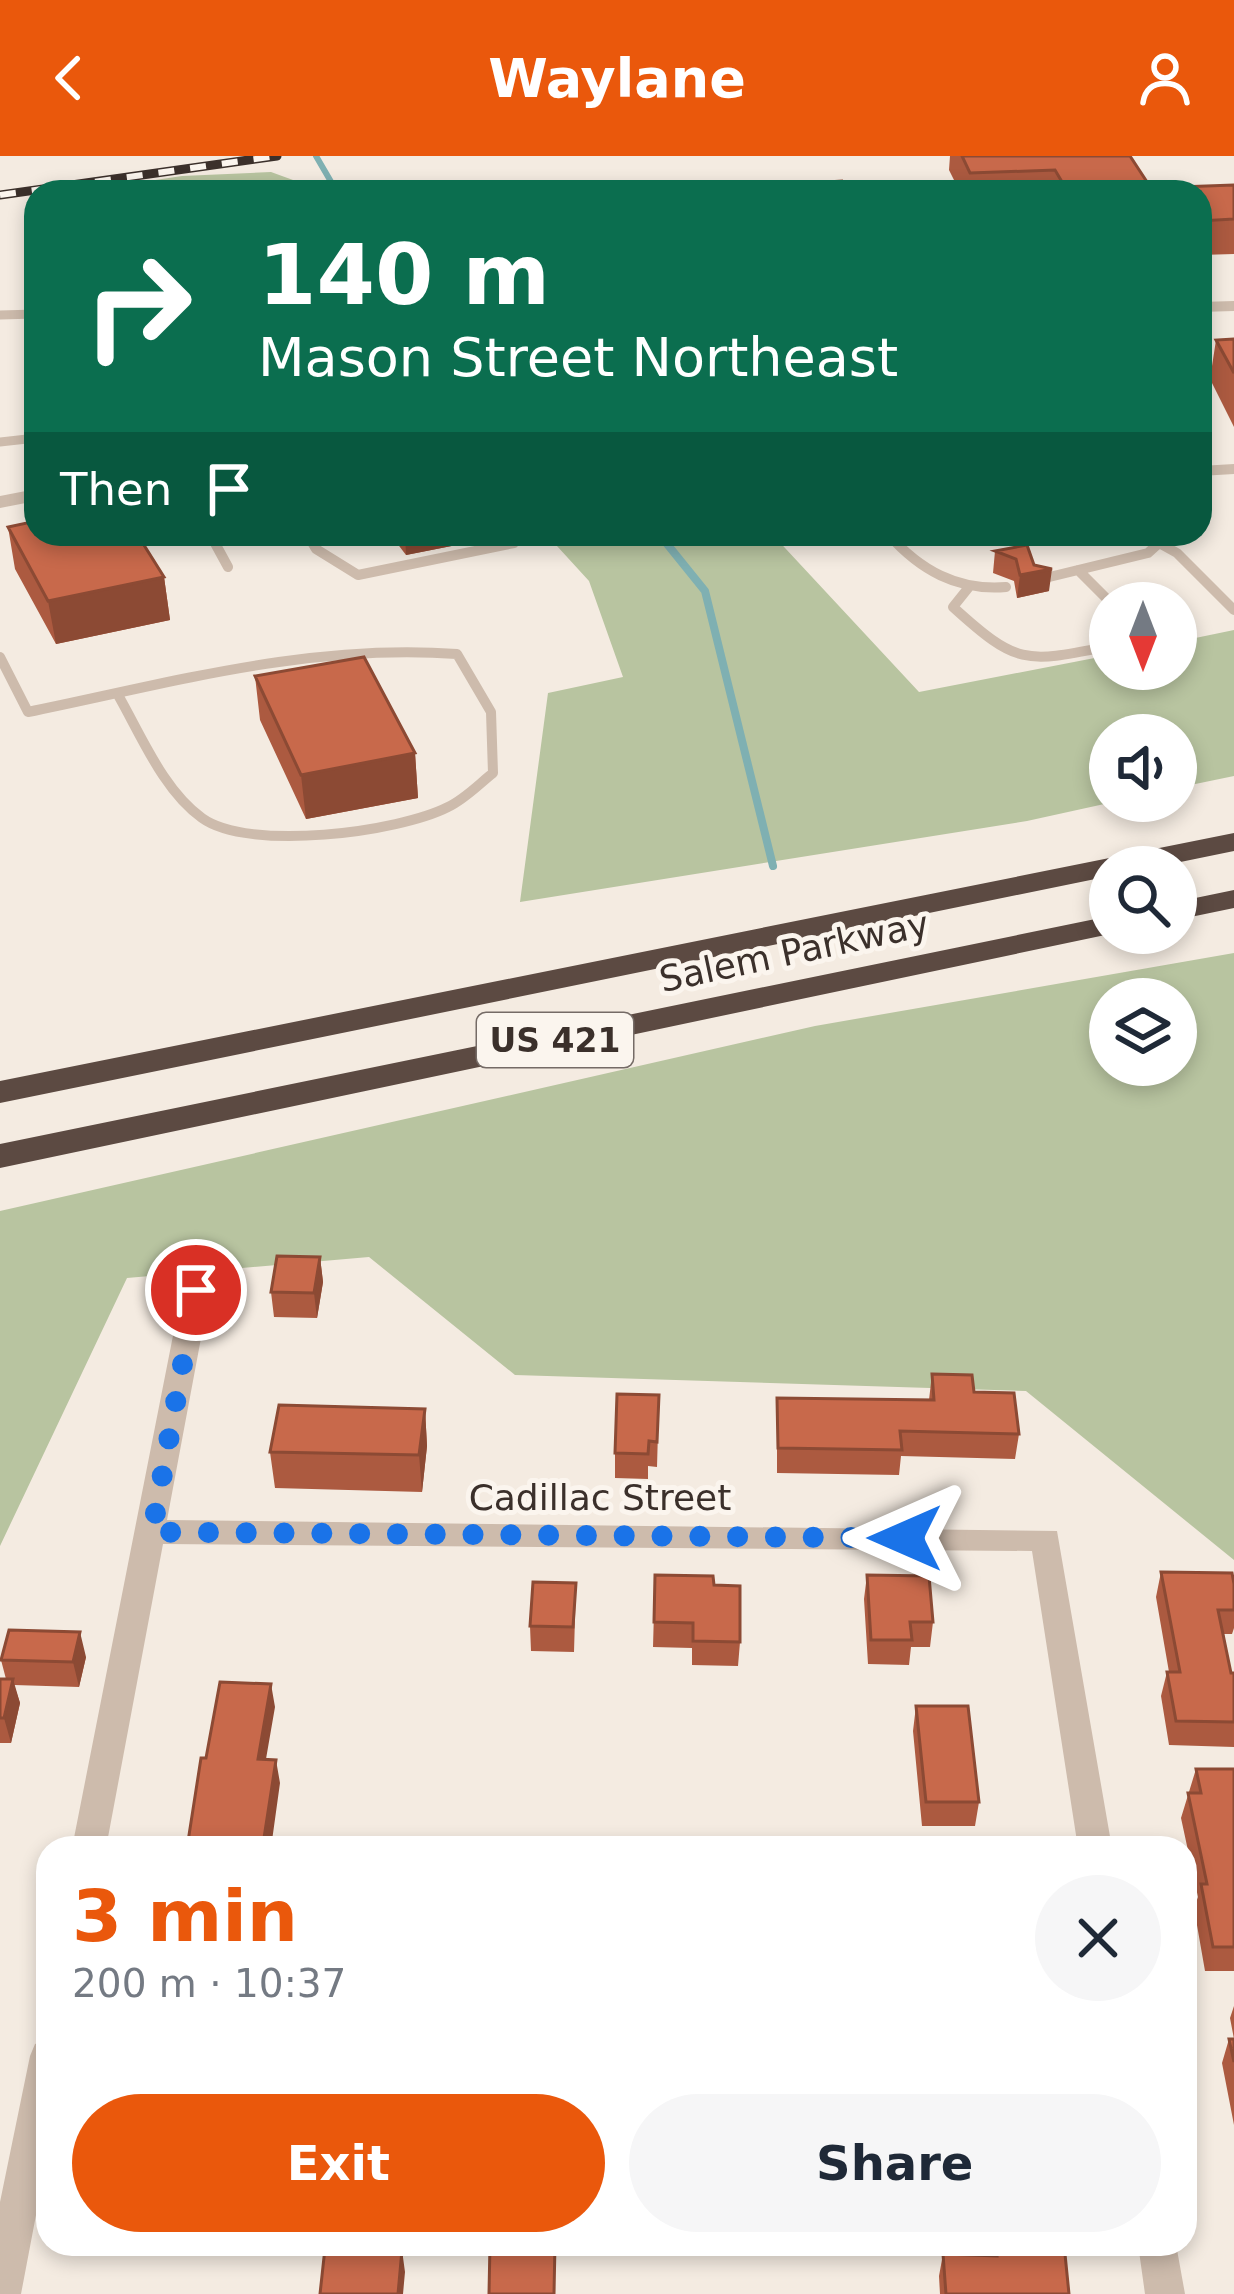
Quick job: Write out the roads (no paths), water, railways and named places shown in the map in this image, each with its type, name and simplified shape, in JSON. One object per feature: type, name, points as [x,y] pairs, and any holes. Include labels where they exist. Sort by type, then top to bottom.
[{"type":"highway","name":"Salem Parkway","points":[[1197,850],[1234,842]]},
{"type":"highway","name":"Salem Parkway","points":[[0,1092],[1089,871]]},
{"type":"highway","points":[[1197,907],[1234,899]]},
{"type":"highway","name":"Salem Parkway","points":[[0,1156],[1089,929]]},
{"type":"street","points":[[91,1836],[196,1290]]},
{"type":"street","name":"Cadillac Street","points":[[152,1532],[1046,1540],[1093,1836]]},
{"type":"street","points":[[1,2294],[36,2117]]},
{"type":"street","points":[[1159,2256],[1165,2294]]},
{"type":"lane","points":[[217,546],[228,567]]},
{"type":"lane","points":[[314,546],[358,575],[499,546]]},
{"type":"lane","points":[[897,546],[906,557],[969,587],[1006,586]]},
{"type":"lane","points":[[1037,580],[1148,553],[1156,546]]},
{"type":"lane","points":[[1164,546],[1234,610]]},
{"type":"lane","points":[[1078,570],[1090,582]]},
{"type":"lane","points":[[969,587],[953,607],[1007,657],[1031,661],[1089,650]]},
{"type":"lane","points":[[0,657],[28,712],[306,658],[409,647],[457,654],[491,712],[493,773],[447,808],[372,829],[266,835],[205,822],[158,765],[118,695]]},
{"type":"waterway","points":[[316,156],[330,180]]},
{"type":"waterway","points":[[669,546],[705,591],[773,866]]},
{"type":"railway","points":[[107,180],[277,156]]},
{"type":"railway","points":[[0,195],[24,192]]}]
